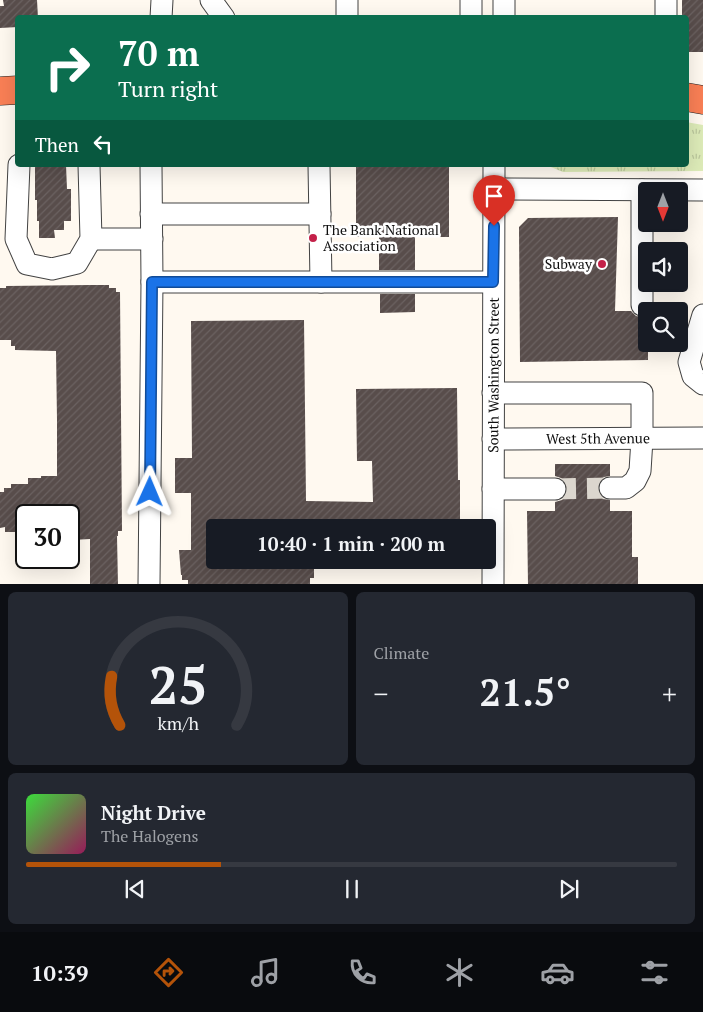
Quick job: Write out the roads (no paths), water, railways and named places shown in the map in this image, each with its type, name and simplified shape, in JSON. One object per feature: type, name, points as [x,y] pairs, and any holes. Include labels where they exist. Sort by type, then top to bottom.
[{"type":"highway","points":[[0,90],[15,90]]},
{"type":"highway","points":[[689,98],[703,100]]},
{"type":"street","points":[[161,15],[162,0]]},
{"type":"street","points":[[211,0],[222,15]]},
{"type":"street","points":[[347,0],[347,15]]},
{"type":"street","points":[[471,0],[471,15]]},
{"type":"street","points":[[504,0],[504,15]]},
{"type":"street","points":[[666,0],[666,15]]},
{"type":"street","points":[[19,167],[16,239],[27,264],[52,269],[77,263],[91,239],[89,167]]},
{"type":"street","points":[[149,584],[152,282],[151,167]]},
{"type":"street","points":[[319,167],[321,282]]},
{"type":"street","name":"South Washington Street","points":[[493,584],[494,167]]},
{"type":"street","points":[[494,189],[638,190]]},
{"type":"street","points":[[688,190],[703,190]]},
{"type":"street","points":[[151,214],[320,214]]},
{"type":"street","points":[[642,232],[642,302]]},
{"type":"street","points":[[91,239],[152,239]]},
{"type":"street","points":[[152,282],[493,282]]},
{"type":"street","points":[[703,314],[689,362],[693,376],[703,384]]},
{"type":"street","points":[[493,392],[642,393],[640,470],[635,481],[626,488],[610,488]]},
{"type":"street","name":"West 5th Avenue","points":[[493,439],[703,438]]},
{"type":"street","points":[[493,489],[555,489]]},
{"type":"tunnel","points":[[555,489],[610,488]]},
{"type":"place","name":"The Bank National Association","points":[[313,238]]},
{"type":"place","name":"Subway","points":[[602,264]]}]
